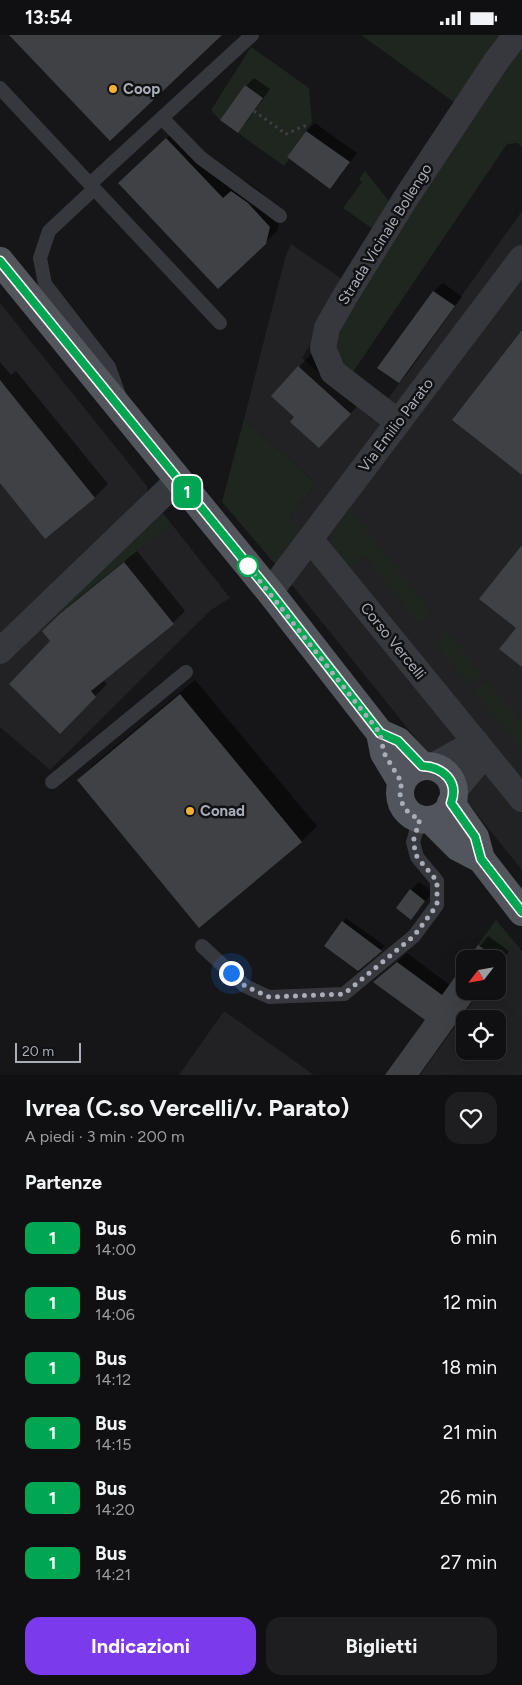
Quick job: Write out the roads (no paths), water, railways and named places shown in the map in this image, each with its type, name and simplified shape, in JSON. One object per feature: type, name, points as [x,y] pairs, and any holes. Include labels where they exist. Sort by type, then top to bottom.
[{"type":"main road","points":[[0,261],[270,592],[380,733],[384,753],[418,772]]},
{"type":"main road","points":[[439,808],[451,782],[438,769],[418,772],[400,789],[401,802],[408,812],[439,808],[475,837],[481,859],[522,911]]},
{"type":"street","name":"Strada Vicinale Bollengo","points":[[398,423],[333,372],[323,348],[327,328],[407,196],[497,60],[516,35]]},
{"type":"street","name":"Via Emilio Parato","points":[[270,592],[522,258]]},
{"type":"street","points":[[0,651],[178,480]]},
{"type":"street","name":"Corso Vercelli","points":[[310,539],[522,799]]},
{"type":"street","points":[[418,772],[481,749]]},
{"type":"street","points":[[439,808],[481,749]]},
{"type":"lane","points":[[126,417],[109,367],[45,284],[40,258],[49,231],[162,118],[252,35]]},
{"type":"lane","points":[[0,88],[220,323]]},
{"type":"lane","points":[[162,118],[201,158],[280,216]]},
{"type":"lane","points":[[52,782],[186,672]]},
{"type":"lane","points":[[202,946],[245,986],[269,997],[344,994],[414,936],[437,905],[437,881],[417,857],[413,842],[439,808]]},
{"type":"place","name":"Coop","points":[[113,89]]},
{"type":"place","name":"Conad","points":[[190,811]]}]
